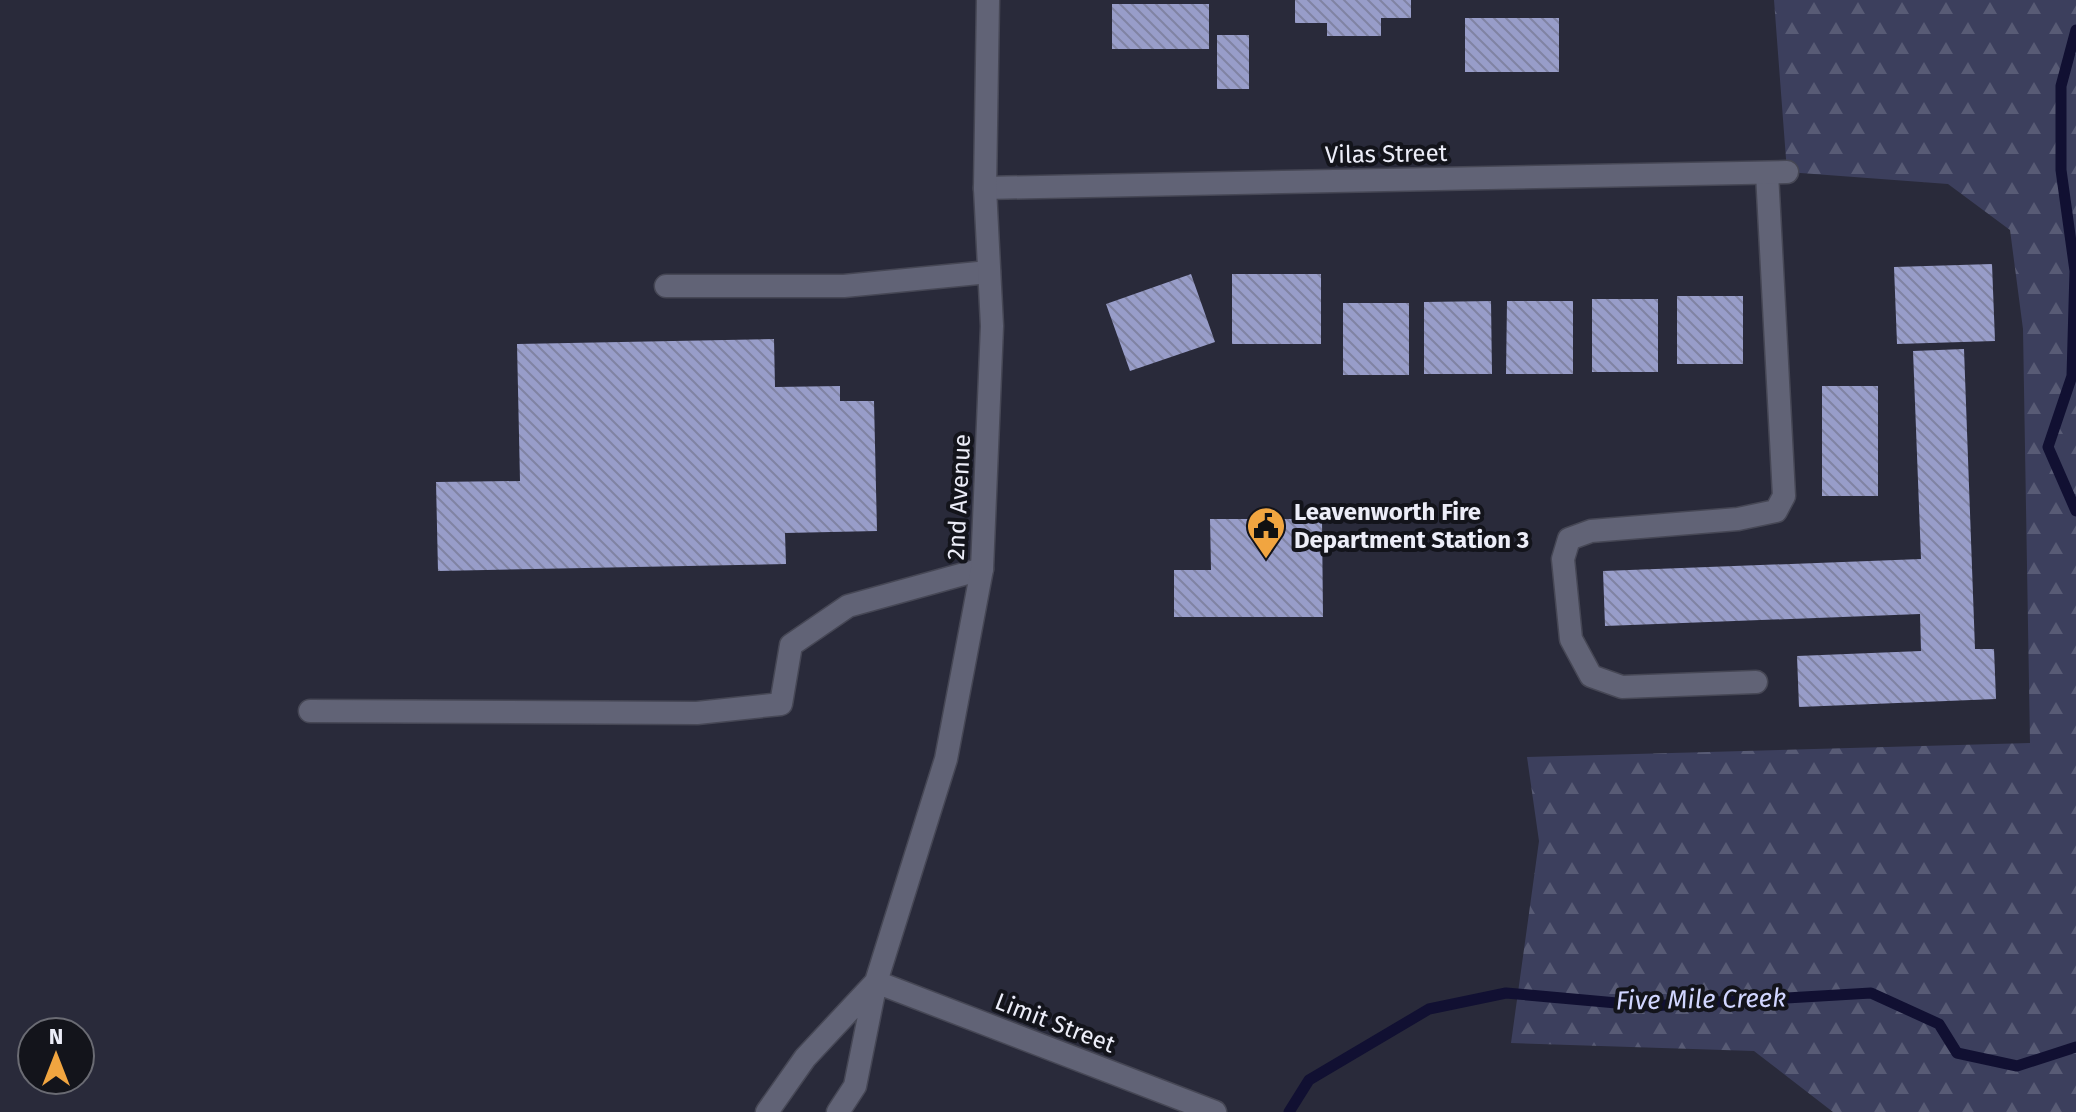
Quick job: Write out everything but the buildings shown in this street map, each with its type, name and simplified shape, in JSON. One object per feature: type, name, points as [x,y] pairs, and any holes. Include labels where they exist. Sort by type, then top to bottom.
[{"type":"street","name":"2nd Avenue","points":[[876,982],[946,759],[982,569],[992,326],[985,188],[988,0]]},
{"type":"street","name":"Vilas Street","points":[[985,188],[1777,173],[1784,496],[1776,511],[1738,519],[1591,531],[1569,539],[1563,559],[1571,639],[1591,676],[1622,687],[1756,682]]},
{"type":"street","points":[[666,286],[844,286],[989,272]]},
{"type":"street","points":[[310,711],[697,713],[781,704],[791,645],[848,606],[982,569]]},
{"type":"street","points":[[767,1112],[805,1058],[876,982]]},
{"type":"street","points":[[838,1112],[855,1086],[876,982]]},
{"type":"street","name":"Limit Street","points":[[876,982],[1215,1112]]},
{"type":"green space","points":[[1774,0],[2076,0],[2076,1112],[1833,1112],[1754,1051],[1511,1043],[1539,841],[1527,757],[2030,743],[2023,329],[2010,230],[1948,184],[1787,172]]},
{"type":"waterway","name":"Five Mile Creek","points":[[2076,30],[2061,86],[2061,170],[2075,271],[2072,376],[2048,447],[2076,511]]},
{"type":"waterway","name":"Five Mile Creek","points":[[1289,1112],[1309,1080],[1429,1009],[1506,993],[1650,1006],[1871,993],[1939,1024],[1957,1053],[2017,1066],[2076,1047]]},
{"type":"place","name":"Leavenworth Fire Department Station 3","points":[[1266,560]]}]
